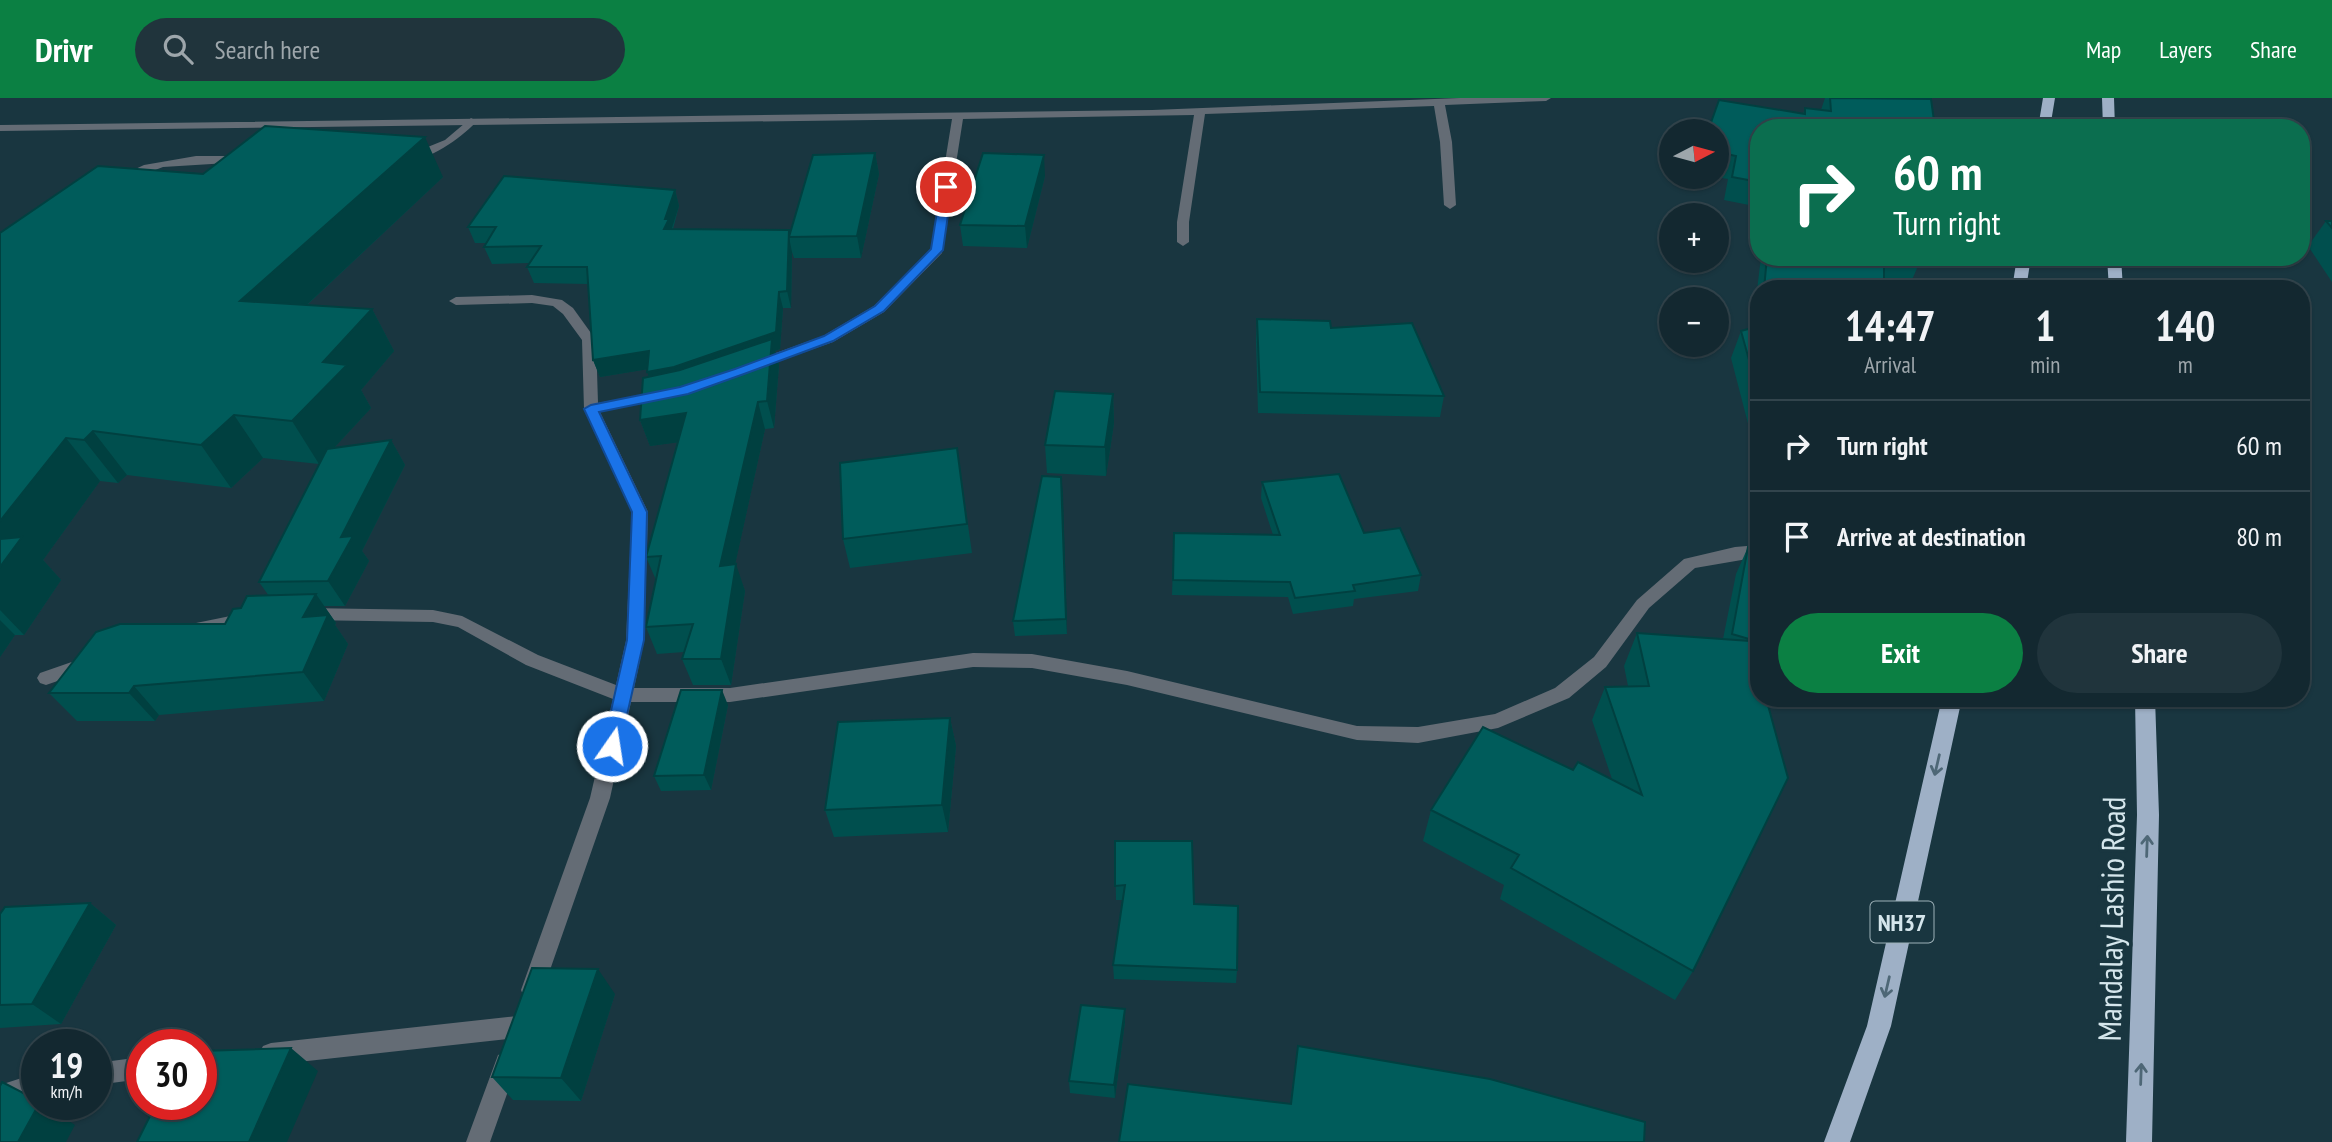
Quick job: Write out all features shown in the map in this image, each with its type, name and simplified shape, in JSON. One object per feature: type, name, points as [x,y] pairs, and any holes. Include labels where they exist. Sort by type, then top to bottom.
[{"type":"highway","points":[[2046,119],[2049,98]]},
{"type":"highway","points":[[2108,98],[2109,119]]},
{"type":"highway","name":"NH37","points":[[1837,1142],[1879,1026],[1950,707]]},
{"type":"highway","name":"Mandalay Lashio Road","points":[[2139,1142],[2148,815],[2145,707]]},
{"type":"street","points":[[0,128],[1200,111],[1546,98]]},
{"type":"street","points":[[1438,103],[1446,142],[1450,205]]},
{"type":"street","points":[[1183,242],[1183,222],[1200,111]]},
{"type":"street","points":[[739,372],[828,339],[879,309],[937,250],[958,115]]},
{"type":"street","points":[[391,159],[415,156],[436,149],[449,142],[471,121]]},
{"type":"street","points":[[103,188],[137,169],[168,163],[202,159],[255,160]]},
{"type":"street","points":[[456,302],[532,299],[557,303],[568,311],[589,340],[591,409],[640,512],[635,640],[600,798],[478,1142]]},
{"type":"street","points":[[591,409],[683,391]]},
{"type":"street","points":[[177,634],[235,619],[279,615],[433,616],[462,622],[532,660],[624,695],[730,695],[973,660],[1032,661],[1126,678],[1357,733],[1418,735],[1498,721],[1562,693],[1600,662],[1643,604],[1690,563],[1750,552]]},
{"type":"street","points":[[46,678],[106,657]]},
{"type":"street","points":[[251,1057],[523,1014]]},
{"type":"street","points":[[0,1097],[21,1090]]},
{"type":"building","points":[[1830,98],[1931,99],[1934,119],[1750,119],[1750,180],[1732,177],[1736,156],[1729,155],[1729,119],[1712,119],[1719,100],[1805,114],[1805,108],[1831,111]]},
{"type":"building","points":[[265,126],[425,137],[240,301],[372,309],[323,362],[347,365],[292,421],[234,415],[201,445],[93,431],[84,440],[66,438],[0,521],[0,233],[98,166],[203,174]]},
{"type":"building","points":[[875,153],[857,236],[789,237],[813,155]]},
{"type":"building","points":[[983,153],[1044,155],[1025,226],[960,225]]},
{"type":"building","points":[[504,176],[675,190],[664,229],[789,230],[787,291],[779,292],[776,332],[674,367],[647,372],[649,351],[593,360],[587,267],[527,267],[541,246],[484,247],[496,227],[468,227]]},
{"type":"building","points":[[1766,266],[1884,266],[1884,280],[1765,280]]},
{"type":"building","points":[[1257,319],[1330,321],[1331,328],[1412,323],[1444,396],[1260,392]]},
{"type":"building","points":[[1750,328],[1750,364],[1741,331]]},
{"type":"building","points":[[772,339],[767,401],[758,402],[720,566],[736,564],[721,659],[682,659],[693,624],[646,627],[661,556],[646,557],[686,413],[640,420],[643,378],[680,370]]},
{"type":"building","points":[[1055,391],[1113,394],[1105,447],[1045,445]]},
{"type":"building","points":[[391,440],[341,537],[353,536],[328,581],[259,582],[327,449]]},
{"type":"building","points":[[957,448],[967,524],[843,539],[840,463]]},
{"type":"building","points":[[1339,474],[1364,533],[1400,528],[1421,575],[1353,585],[1355,591],[1295,598],[1290,582],[1173,580],[1174,533],[1280,535],[1262,482]]},
{"type":"building","points":[[1042,476],[1061,477],[1066,619],[1013,621]]},
{"type":"building","points":[[22,537],[0,567],[0,539]]},
{"type":"building","points":[[1748,547],[1750,639],[1732,634]]},
{"type":"building","points":[[316,594],[303,617],[328,615],[303,672],[134,686],[129,693],[49,693],[96,632],[120,624],[225,624],[233,609],[241,608],[247,596]]},
{"type":"building","points":[[1637,633],[1750,641],[1750,707],[1768,707],[1788,778],[1693,971],[1511,868],[1519,855],[1431,810],[1483,727],[1573,770],[1578,762],[1642,795],[1605,687],[1649,686]]},
{"type":"building","points":[[681,690],[722,690],[704,775],[654,776]]},
{"type":"building","points":[[950,718],[942,805],[825,810],[838,722]]},
{"type":"building","points":[[1115,841],[1192,841],[1194,904],[1238,906],[1237,970],[1113,965],[1125,885],[1115,886]]},
{"type":"building","points":[[90,903],[32,1004],[0,1005],[0,914],[5,907]]},
{"type":"building","points":[[532,968],[598,969],[561,1078],[492,1077]]},
{"type":"building","points":[[1081,1005],[1125,1009],[1114,1085],[1069,1081]]},
{"type":"building","points":[[1298,1046],[1490,1079],[1645,1122],[1644,1142],[1119,1142],[1128,1084],[1291,1104]]},
{"type":"building","points":[[291,1048],[249,1142],[137,1142],[148,1120],[217,1120],[217,1050]]},
{"type":"building","points":[[2,1082],[21,1092],[21,1120],[30,1120],[18,1142],[0,1142]]},
{"type":"route","points":[[612,746],[635,640],[640,512],[591,409],[683,391],[739,372],[828,339],[879,309],[937,250],[946,187]]}]
